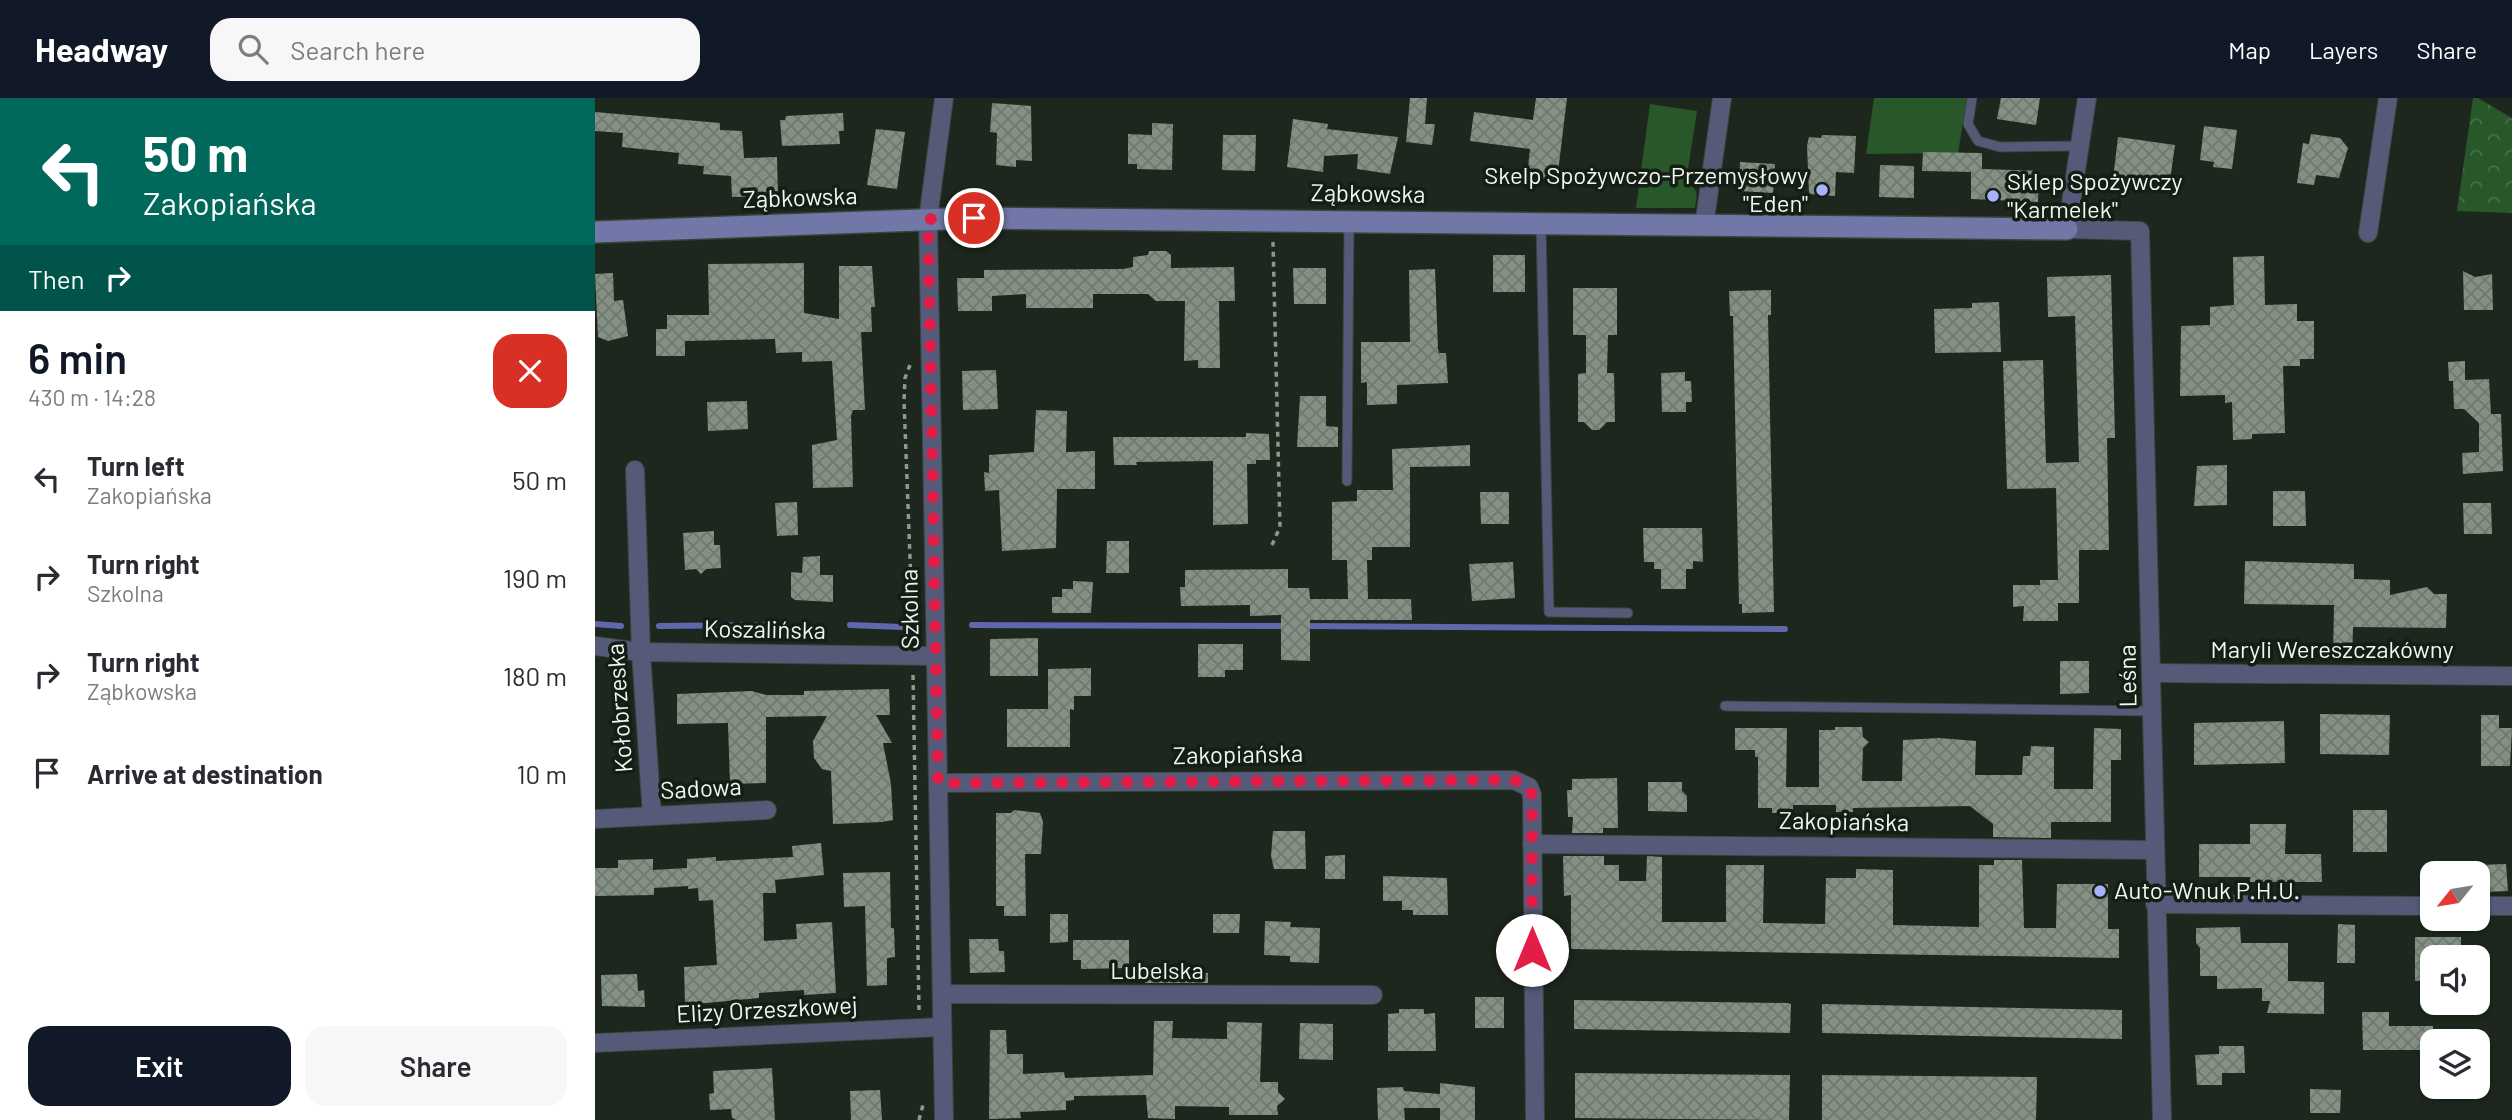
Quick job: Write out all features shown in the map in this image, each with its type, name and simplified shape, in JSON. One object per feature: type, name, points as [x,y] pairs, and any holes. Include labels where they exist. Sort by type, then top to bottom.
[{"type":"street","name":"Szkolna","points":[[944,98],[928,219],[944,1120]]},
{"type":"street","points":[[1704,226],[1722,98]]},
{"type":"street","points":[[2067,229],[2087,98]]},
{"type":"street","points":[[2368,233],[2388,98]]},
{"type":"street","name":"Ząbkowska","points":[[595,232],[928,219],[1272,219],[2140,231]]},
{"type":"street","name":"Leśna","points":[[2140,231],[2162,1120]]},
{"type":"street","name":"Kołobrzeska","points":[[635,470],[641,652],[652,816]]},
{"type":"street","name":"Koszalińska","points":[[595,646],[641,652],[936,656]]},
{"type":"street","name":"Maryli Wereszczakówny","points":[[2153,673],[2512,676]]},
{"type":"street","name":"Zakopiańska","points":[[938,783],[1514,780],[1529,787],[1532,795],[1532,844],[2154,850]]},
{"type":"street","name":"Sadowa","points":[[595,819],[767,810]]},
{"type":"street","points":[[1532,844],[1535,1120]]},
{"type":"street","points":[[2155,904],[2420,906]]},
{"type":"street","points":[[2490,906],[2512,906]]},
{"type":"street","name":"Lubelska","points":[[942,994],[1373,995]]},
{"type":"street","name":"Elizy Orzeszkowej","points":[[595,1044],[942,1027]]},
{"type":"lane","points":[[1972,98],[1968,124],[1978,141],[2000,147],[2080,146]]},
{"type":"lane","points":[[1347,481],[1349,220]]},
{"type":"lane","points":[[1541,223],[1549,612],[1628,613]]},
{"type":"lane","points":[[1725,706],[2153,711]]},
{"type":"path","points":[[1272,219],[1280,527],[1272,545]]},
{"type":"green space","points":[[1874,98],[1967,98],[1958,153],[1866,154]]},
{"type":"green space","points":[[2473,98],[2478,98],[2512,118],[2512,213],[2457,211]]},
{"type":"green space","points":[[1650,104],[1697,111],[1686,182],[1696,192],[1695,208],[1636,208]]},
{"type":"building","points":[[1410,98],[1427,98],[1425,124],[1435,124],[1432,145],[1406,142]]},
{"type":"building","points":[[1536,98],[1567,98],[1557,180],[1527,177],[1530,149],[1470,141],[1474,112],[1533,120]]},
{"type":"building","points":[[2001,98],[2040,98],[2036,125],[1997,119]]},
{"type":"building","points":[[992,103],[1031,106],[1032,161],[1016,160],[1016,167],[996,165],[997,133],[990,132]]},
{"type":"building","points":[[595,112],[720,123],[720,130],[742,131],[744,158],[777,157],[778,196],[732,197],[731,176],[703,174],[704,166],[678,164],[679,153],[622,147],[623,133],[595,131]]},
{"type":"building","points":[[843,113],[844,131],[839,131],[840,144],[782,146],[780,120],[785,120],[786,116]]},
{"type":"building","points":[[1293,119],[1328,124],[1327,129],[1398,137],[1390,174],[1357,169],[1358,154],[1324,156],[1323,172],[1287,167]]},
{"type":"building","points":[[1152,123],[1173,124],[1172,170],[1137,169],[1137,164],[1128,164],[1128,134],[1152,135]]},
{"type":"building","points":[[2204,126],[2237,130],[2232,169],[2213,167],[2214,162],[2200,160]]},
{"type":"building","points":[[876,129],[905,132],[897,189],[867,185]]},
{"type":"building","points":[[2311,134],[2340,138],[2348,148],[2339,178],[2316,175],[2314,185],[2297,183],[2303,143],[2309,144]]},
{"type":"building","points":[[1223,135],[1256,135],[1255,171],[1222,170]]},
{"type":"building","points":[[1822,135],[1856,136],[1854,173],[1836,172],[1835,196],[1809,194],[1807,146],[1809,137],[1821,138]]},
{"type":"building","points":[[2118,137],[2175,145],[2169,187],[2113,179]]},
{"type":"building","points":[[1923,152],[1982,153],[1982,169],[2039,171],[2038,202],[1971,199],[1971,172],[1922,171]]},
{"type":"building","points":[[1740,162],[1775,164],[1773,193],[1739,191]]},
{"type":"building","points":[[1880,165],[1914,166],[1914,198],[1879,197]]},
{"type":"building","points":[[1149,251],[1166,251],[1171,255],[1171,268],[1234,267],[1235,301],[1219,301],[1220,368],[1198,368],[1198,360],[1184,361],[1185,301],[1156,301],[1148,294],[1093,294],[1093,308],[1026,308],[1026,294],[992,296],[992,311],[958,311],[957,278],[984,278],[984,270],[1123,269],[1133,267],[1133,257],[1148,255]]},
{"type":"building","points":[[1493,255],[1525,255],[1525,292],[1493,292]]},
{"type":"building","points":[[2264,256],[2265,305],[2297,304],[2297,321],[2314,321],[2314,359],[2300,359],[2300,366],[2283,366],[2285,433],[2252,434],[2252,439],[2233,440],[2232,402],[2225,403],[2225,395],[2180,396],[2181,326],[2210,325],[2210,307],[2234,305],[2233,257]]},
{"type":"building","points":[[804,263],[804,313],[839,319],[839,266],[872,266],[875,307],[871,307],[872,332],[861,332],[865,410],[853,410],[851,416],[853,487],[813,488],[812,445],[837,440],[832,361],[802,362],[802,352],[776,353],[775,339],[685,341],[685,356],[656,356],[656,329],[667,329],[667,315],[709,315],[708,264]]},
{"type":"building","points":[[1293,268],[1326,268],[1326,304],[1294,304]]},
{"type":"building","points":[[1435,269],[1438,349],[1439,353],[1446,353],[1448,383],[1397,385],[1397,404],[1367,405],[1367,382],[1361,383],[1361,342],[1410,342],[1409,270]]},
{"type":"building","points":[[2463,271],[2475,277],[2492,274],[2493,310],[2464,310]]},
{"type":"building","points":[[613,273],[614,301],[623,300],[628,336],[608,341],[598,337],[595,274]]},
{"type":"building","points":[[2111,275],[2115,438],[2107,438],[2109,550],[2079,550],[2079,603],[2058,603],[2058,621],[2023,621],[2024,606],[2013,607],[2013,585],[2040,585],[2040,580],[2058,580],[2056,488],[2007,489],[2003,361],[2043,360],[2046,463],[2079,462],[2075,316],[2048,317],[2047,277]]},
{"type":"building","points":[[1573,288],[1617,288],[1617,335],[1608,335],[1607,373],[1614,373],[1615,422],[1607,422],[1599,430],[1592,430],[1584,422],[1578,422],[1578,374],[1586,373],[1586,335],[1573,335]]},
{"type":"building","points":[[1771,290],[1771,315],[1768,315],[1774,612],[1742,613],[1742,604],[1739,604],[1733,316],[1730,316],[1729,291]]},
{"type":"building","points":[[1999,302],[2001,352],[1935,353],[1934,309],[1972,308],[1972,303]]},
{"type":"building","points":[[2465,361],[2465,380],[2489,379],[2491,414],[2501,414],[2503,471],[2463,474],[2462,453],[2479,452],[2479,423],[2464,409],[2454,409],[2453,381],[2449,381],[2448,362]]},
{"type":"building","points":[[996,370],[998,409],[963,410],[962,371]]},
{"type":"building","points":[[1685,372],[1685,381],[1691,381],[1692,402],[1686,402],[1686,412],[1662,412],[1661,373]]},
{"type":"building","points":[[1300,396],[1326,396],[1326,426],[1338,427],[1338,447],[1297,447]]},
{"type":"building","points":[[747,401],[748,429],[708,431],[707,402]]},
{"type":"building","points":[[1036,410],[1067,411],[1066,452],[1095,451],[1095,489],[1057,489],[1056,548],[1002,551],[999,490],[985,491],[984,472],[989,473],[989,455],[1034,452]]},
{"type":"building","points":[[1246,433],[1269,434],[1270,460],[1256,460],[1256,464],[1247,464],[1248,524],[1213,525],[1213,461],[1136,462],[1137,465],[1114,465],[1113,437],[1246,437]]},
{"type":"building","points":[[1470,445],[1470,466],[1410,467],[1410,547],[1372,547],[1372,560],[1367,560],[1368,599],[1411,599],[1412,620],[1310,620],[1310,661],[1281,660],[1281,615],[1250,616],[1250,605],[1181,606],[1180,587],[1185,587],[1185,570],[1288,569],[1288,588],[1309,588],[1310,599],[1348,599],[1347,560],[1332,560],[1332,502],[1357,501],[1357,490],[1393,490],[1392,449]]},
{"type":"building","points":[[2227,465],[2227,505],[2194,506],[2197,466]]},
{"type":"building","points":[[2273,491],[2305,491],[2306,526],[2273,526]]},
{"type":"building","points":[[1480,492],[1509,492],[1509,524],[1481,524]]},
{"type":"building","points":[[797,502],[798,535],[777,536],[775,503]]},
{"type":"building","points":[[2463,503],[2491,503],[2492,534],[2464,534]]},
{"type":"building","points":[[1643,528],[1702,528],[1703,562],[1693,561],[1693,569],[1686,569],[1686,589],[1661,589],[1661,569],[1654,569],[1654,562],[1644,562]]},
{"type":"building","points":[[714,531],[714,545],[720,545],[721,568],[706,569],[701,574],[696,569],[685,570],[683,533]]},
{"type":"building","points":[[1107,541],[1129,541],[1129,573],[1106,573]]},
{"type":"building","points":[[820,556],[820,575],[833,575],[833,602],[795,600],[791,597],[791,572],[802,573],[803,557]]},
{"type":"building","points":[[2245,561],[2354,564],[2354,579],[2390,580],[2390,595],[2427,587],[2434,594],[2447,594],[2446,628],[2353,627],[2352,659],[2333,659],[2334,605],[2244,604]]},
{"type":"building","points":[[1513,562],[1515,598],[1472,601],[1469,564]]},
{"type":"building","points":[[1073,581],[1093,582],[1091,613],[1052,613],[1052,597],[1062,597],[1062,589],[1073,589]]},
{"type":"building","points":[[1038,638],[1038,676],[990,676],[990,639]]},
{"type":"building","points":[[1198,644],[1243,644],[1243,670],[1225,670],[1225,677],[1198,677]]},
{"type":"building","points":[[2060,661],[2089,661],[2089,693],[2060,694]]},
{"type":"building","points":[[1091,668],[1091,696],[1074,696],[1074,710],[1070,709],[1070,747],[1007,747],[1007,709],[1048,709],[1048,669]]},
{"type":"building","points":[[889,689],[890,715],[876,715],[892,743],[883,743],[891,784],[893,820],[882,822],[833,824],[831,771],[822,769],[814,758],[813,741],[827,716],[766,717],[766,783],[730,784],[728,723],[677,724],[677,694],[752,691],[766,695],[804,695],[804,691]]},
{"type":"building","points":[[2320,714],[2390,715],[2389,755],[2320,754]]},
{"type":"building","points":[[2481,715],[2499,715],[2499,728],[2512,728],[2510,766],[2481,766]]},
{"type":"building","points":[[2284,721],[2285,763],[2194,765],[2194,723]]},
{"type":"building","points":[[1835,727],[1862,727],[1863,737],[1869,742],[1863,748],[1862,781],[1902,781],[1903,740],[1939,738],[1976,741],[1975,775],[2022,775],[2023,756],[2030,756],[2031,746],[2054,747],[2054,789],[2093,789],[2094,728],[2121,729],[2121,760],[2111,760],[2111,822],[2051,822],[2051,838],[1993,837],[1993,824],[1970,806],[1853,808],[1853,812],[1836,812],[1836,805],[1793,805],[1793,813],[1772,813],[1772,808],[1758,808],[1758,757],[1755,757],[1755,750],[1735,750],[1735,728],[1787,728],[1786,787],[1819,787],[1819,730],[1835,730]]},
{"type":"building","points":[[1617,778],[1618,828],[1603,828],[1603,833],[1572,833],[1573,817],[1568,817],[1567,790],[1572,790],[1572,779]]},
{"type":"building","points":[[1648,782],[1682,782],[1682,791],[1687,796],[1687,812],[1648,811]]},
{"type":"building","points":[[1014,810],[1040,813],[1043,822],[1041,854],[1025,854],[1026,916],[1004,916],[1004,906],[996,906],[996,813],[1011,813]]},
{"type":"building","points":[[2353,810],[2387,810],[2387,852],[2353,852]]},
{"type":"building","points":[[2250,824],[2286,824],[2285,854],[2321,854],[2322,882],[2250,882],[2250,877],[2199,877],[2199,844],[2250,844]]},
{"type":"building","points":[[1273,831],[1305,831],[1306,869],[1274,869],[1271,856]]},
{"type":"building","points":[[821,843],[824,875],[775,880],[776,893],[763,893],[764,941],[797,939],[796,924],[832,922],[836,993],[804,995],[804,990],[759,993],[759,998],[685,1005],[684,967],[717,965],[713,900],[699,901],[698,888],[688,889],[688,886],[654,888],[654,895],[595,896],[595,868],[618,868],[618,860],[653,859],[653,870],[687,868],[687,859],[716,857],[716,861],[793,857],[792,846]]},
{"type":"building","points":[[1345,855],[1345,879],[1325,879],[1325,856]]},
{"type":"building","points":[[1563,856],[1604,856],[1604,865],[1619,865],[1619,881],[1646,881],[1647,856],[1662,857],[1662,922],[1726,922],[1726,865],[1764,865],[1763,923],[1825,924],[1826,878],[1856,878],[1856,869],[1893,870],[1893,925],[1979,927],[1979,865],[1994,865],[1994,860],[2022,860],[2024,928],[2056,928],[2057,884],[2108,884],[2108,929],[2119,929],[2119,958],[1571,949],[1571,895],[1564,896]]},
{"type":"building","points":[[2506,864],[2508,891],[2490,892],[2490,865]]},
{"type":"building","points":[[890,872],[891,928],[894,928],[895,957],[887,958],[887,985],[867,986],[865,906],[844,907],[843,873]]},
{"type":"building","points":[[1383,876],[1447,878],[1448,915],[1413,915],[1413,910],[1402,910],[1402,901],[1383,901]]},
{"type":"building","points":[[1050,914],[1068,914],[1068,942],[1050,943]]},
{"type":"building","points":[[1213,914],[1240,914],[1239,933],[1213,933]]},
{"type":"building","points":[[1265,921],[1291,922],[1290,927],[1320,928],[1319,963],[1290,962],[1290,956],[1264,955]]},
{"type":"building","points":[[2338,924],[2355,925],[2355,963],[2337,963]]},
{"type":"building","points":[[2240,927],[2241,943],[2288,943],[2288,981],[2324,982],[2324,1014],[2267,1013],[2270,1001],[2262,1001],[2262,988],[2217,989],[2217,976],[2200,976],[2200,948],[2196,943],[2196,928]]},
{"type":"building","points":[[2415,937],[2461,937],[2461,945],[2420,945],[2420,981],[2415,981]]},
{"type":"building","points":[[969,939],[998,939],[999,951],[1004,951],[1005,972],[970,973]]},
{"type":"building","points":[[1073,940],[1129,940],[1129,968],[1081,969],[1081,960],[1073,960]]},
{"type":"building","points":[[1145,970],[1208,973],[1208,983],[1145,983]]},
{"type":"building","points":[[637,974],[638,991],[644,990],[645,1007],[602,1006],[601,975]]},
{"type":"building","points":[[1475,997],[1504,997],[1504,1028],[1475,1028]]},
{"type":"building","points":[[1574,1000],[1788,1003],[1791,1004],[1790,1033],[1574,1029]]},
{"type":"building","points":[[1822,1004],[2122,1010],[2122,1039],[1822,1033]]},
{"type":"building","points":[[1399,1009],[1424,1009],[1424,1014],[1435,1013],[1436,1051],[1388,1051],[1388,1014],[1399,1013]]},
{"type":"building","points":[[2362,1012],[2389,1012],[2389,1026],[2433,1026],[2433,1029],[2420,1029],[2420,1050],[2363,1050]]},
{"type":"building","points":[[1154,1021],[1173,1021],[1172,1038],[1227,1039],[1227,1022],[1262,1023],[1260,1082],[1278,1082],[1278,1092],[1285,1099],[1277,1106],[1278,1115],[1229,1115],[1229,1107],[1175,1106],[1175,1119],[1148,1118],[1146,1095],[1074,1096],[1074,1100],[1066,1101],[1066,1110],[1020,1112],[1021,1118],[989,1119],[990,1030],[1006,1030],[1007,1054],[1023,1054],[1023,1074],[1064,1072],[1065,1078],[1153,1075]]},
{"type":"building","points":[[1300,1023],[1333,1024],[1333,1060],[1299,1059]]},
{"type":"building","points":[[2219,1046],[2244,1046],[2245,1073],[2222,1073],[2222,1085],[2197,1085],[2195,1055],[2219,1054]]},
{"type":"building","points":[[772,1068],[775,1120],[736,1120],[732,1118],[731,1109],[710,1110],[709,1094],[714,1093],[713,1071]]},
{"type":"building","points":[[1575,1073],[1790,1075],[1789,1120],[1575,1118]]},
{"type":"building","points":[[1822,1075],[2037,1077],[2036,1120],[1822,1120]]},
{"type":"building","points":[[1440,1083],[1475,1087],[1475,1120],[1440,1120],[1440,1108],[1404,1108],[1405,1120],[1378,1120],[1377,1088],[1403,1087],[1404,1091],[1440,1094]]},
{"type":"building","points":[[2310,1089],[2341,1090],[2340,1113],[2310,1113]]},
{"type":"building","points":[[880,1090],[882,1120],[851,1120],[850,1091]]},
{"type":"waterway","points":[[595,624],[621,626]]},
{"type":"waterway","points":[[659,626],[775,625]]},
{"type":"waterway","points":[[850,625],[902,627]]},
{"type":"waterway","points":[[972,625],[1289,626]]},
{"type":"waterway","points":[[1303,626],[1785,629]]},
{"type":"place","name":"Skelp Spożywczo-Przemysłowy \"Eden\"","points":[[1822,190]]},
{"type":"place","name":"Sklep Spożywczy \"Karmelek\"","points":[[1993,196]]},
{"type":"place","name":"Auto-Wnuk P.H.U.","points":[[2100,891]]},
{"type":"route","points":[[974,218],[928,219],[938,783],[1394,778],[1514,780],[1529,787],[1532,795],[1532,950]]}]
